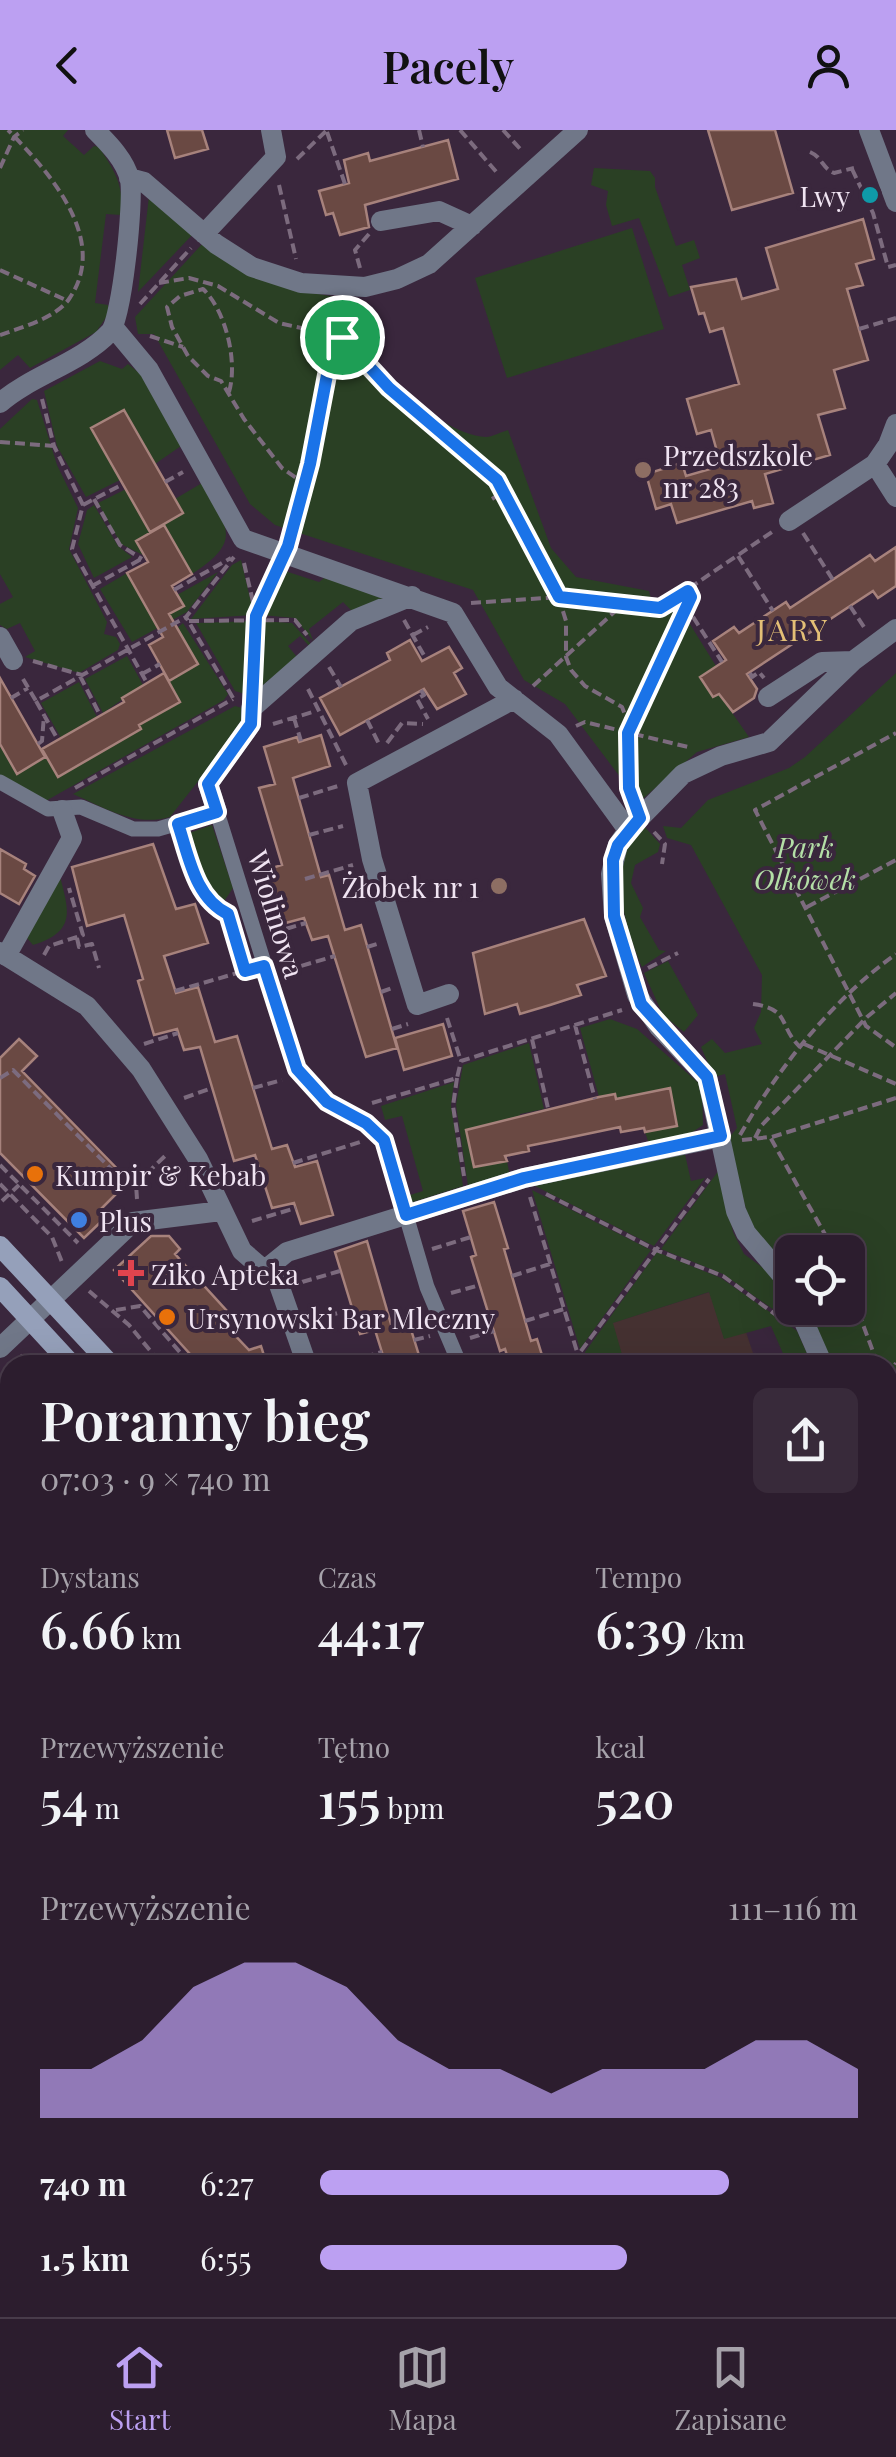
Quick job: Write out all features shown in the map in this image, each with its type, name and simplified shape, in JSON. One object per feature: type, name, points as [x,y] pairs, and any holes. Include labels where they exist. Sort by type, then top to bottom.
[{"type":"main road","points":[[0,1246],[102,1355]]},
{"type":"main road","points":[[0,1288],[63,1355]]},
{"type":"street","points":[[0,403],[98,343],[114,328],[132,212],[129,178],[111,146],[95,130]]},
{"type":"street","points":[[204,234],[276,157],[271,130]]},
{"type":"street","points":[[129,178],[144,182],[204,234],[252,267],[301,283],[365,287],[397,279],[429,264],[578,130]]},
{"type":"street","points":[[870,130],[896,202]]},
{"type":"street","points":[[376,226],[439,211],[472,226]]},
{"type":"street","points":[[114,328],[149,370],[243,540],[403,599],[453,613],[498,687],[558,734],[634,824]]},
{"type":"street","points":[[791,520],[874,464],[888,445],[896,424]]},
{"type":"street","points":[[874,464],[896,498]]},
{"type":"street","points":[[55,810],[81,807],[134,829],[178,824],[217,812],[208,784],[245,710],[352,621],[403,599]]},
{"type":"street","points":[[775,1267],[746,1233],[736,1211],[707,1077],[641,1004],[611,895],[613,860],[634,824],[683,774],[722,756],[769,742],[852,661],[896,628]]},
{"type":"street","points":[[0,637],[12,660]]},
{"type":"street","points":[[768,697],[822,662],[852,661]]},
{"type":"street","points":[[445,996],[417,1005],[372,860],[356,783],[515,700]]},
{"type":"street","points":[[0,782],[55,810],[72,838],[3,954],[74,996],[106,1026],[168,1108],[198,1159],[242,1251],[278,1282],[304,1355]]},
{"type":"street","name":"Wiolinowa","points":[[217,812],[297,1069],[327,1102],[376,1132]]},
{"type":"street","points":[[376,1132],[384,1140],[417,1253],[455,1355]]},
{"type":"street","points":[[266,1270],[287,1252],[467,1196],[723,1147]]},
{"type":"street","points":[[0,1348],[133,1222],[221,1211]]},
{"type":"street","points":[[797,1325],[816,1355]]},
{"type":"path","points":[[0,335],[41,319],[68,301],[79,272],[81,245],[73,214],[56,181],[8,130]]},
{"type":"path","points":[[0,168],[14,137],[23,130]]},
{"type":"path","points":[[290,166],[326,130],[346,184]]},
{"type":"path","points":[[419,130],[423,146]]},
{"type":"path","points":[[460,130],[512,190]]},
{"type":"path","points":[[503,130],[537,167]]},
{"type":"path","points":[[810,152],[834,174],[866,163]]},
{"type":"path","points":[[852,169],[872,213],[888,267],[896,265]]},
{"type":"path","points":[[278,178],[301,283]]},
{"type":"path","points":[[354,250],[376,226]]},
{"type":"path","points":[[134,310],[204,234]]},
{"type":"path","points":[[0,270],[68,301]]},
{"type":"path","points":[[159,283],[189,278],[218,286],[279,323],[342,337]]},
{"type":"path","points":[[229,392],[233,378],[228,345],[214,299],[203,289],[180,296],[167,307],[183,347],[229,392],[244,419],[282,468],[305,484]]},
{"type":"path","points":[[859,329],[896,318]]},
{"type":"path","points":[[337,328],[389,388],[506,491],[518,523],[559,597],[566,621],[566,657],[584,686],[622,707],[628,733],[634,824],[664,844],[662,864]]},
{"type":"path","points":[[150,336],[183,347]]},
{"type":"path","points":[[245,710],[257,617],[305,484],[327,375],[342,337]]},
{"type":"path","points":[[40,390],[54,446],[80,504],[72,549],[146,683]]},
{"type":"path","points":[[0,442],[54,446]]},
{"type":"path","points":[[80,504],[123,484]]},
{"type":"path","points":[[492,498],[506,491]]},
{"type":"path","points":[[92,586],[144,558],[120,545],[94,500]]},
{"type":"path","points":[[453,613],[469,603],[559,597],[660,608],[791,520],[834,580]]},
{"type":"path","points":[[188,619],[242,548]]},
{"type":"path","points":[[174,590],[236,556]]},
{"type":"path","points":[[738,556],[773,610]]},
{"type":"path","points":[[244,560],[257,617]]},
{"type":"path","points":[[628,733],[691,597],[688,591]]},
{"type":"path","points":[[403,599],[426,659]]},
{"type":"path","points":[[515,700],[622,605]]},
{"type":"path","points":[[686,606],[722,662]]},
{"type":"path","points":[[188,619],[260,729],[316,710]]},
{"type":"path","points":[[36,701],[188,619],[295,620],[318,650]]},
{"type":"path","points":[[58,740],[12,660],[19,656],[80,676],[100,715]]},
{"type":"path","points":[[142,674],[160,664]]},
{"type":"path","points":[[298,798],[356,783],[316,710],[303,665]]},
{"type":"path","points":[[12,698],[28,688]]},
{"type":"path","points":[[421,690],[424,696],[418,699],[430,724]]},
{"type":"path","points":[[55,810],[68,792],[245,710]]},
{"type":"path","points":[[38,744],[42,741],[44,715]]},
{"type":"path","points":[[294,718],[302,741]]},
{"type":"path","points":[[367,720],[382,750]]},
{"type":"path","points":[[558,734],[585,722],[722,756]]},
{"type":"path","points":[[894,1046],[880,1038],[864,1020],[754,810],[896,733]]},
{"type":"path","points":[[309,836],[362,820]]},
{"type":"path","points":[[178,824],[208,904],[228,914],[230,921]]},
{"type":"path","points":[[41,959],[49,946],[83,936],[61,860]]},
{"type":"path","points":[[305,878],[372,860]]},
{"type":"path","points":[[806,908],[896,860]]},
{"type":"path","points":[[256,938],[306,924]]},
{"type":"path","points":[[76,938],[80,948],[92,944],[100,968]]},
{"type":"path","points":[[632,979],[678,953]]},
{"type":"path","points":[[896,954],[801,1045],[738,1140],[770,1137],[896,1098]]},
{"type":"path","points":[[175,991],[335,956]]},
{"type":"path","points":[[755,1138],[761,1126],[864,1020],[896,993]]},
{"type":"path","points":[[445,996],[460,1061],[453,1106],[467,1196]]},
{"type":"path","points":[[460,1061],[641,1004]]},
{"type":"path","points":[[753,1004],[773,1008],[782,1015],[801,1045],[896,1084]]},
{"type":"path","points":[[392,1029],[413,1023]]},
{"type":"path","points":[[575,1025],[595,1099]]},
{"type":"path","points":[[140,1045],[178,1033]]},
{"type":"path","points":[[532,1038],[548,1108]]},
{"type":"path","points":[[0,1078],[13,1070],[52,1115],[123,1181]]},
{"type":"path","points":[[345,1112],[456,1078]]},
{"type":"path","points":[[253,1088],[280,1080]]},
{"type":"path","points":[[182,1099],[212,1088]]},
{"type":"path","points":[[293,1164],[367,1140],[376,1132]]},
{"type":"path","points":[[770,1137],[825,1235]]},
{"type":"path","points":[[579,1355],[656,1250],[723,1147]]},
{"type":"path","points":[[130,1207],[138,1197],[136,1184],[166,1155]]},
{"type":"path","points":[[0,1165],[84,1248]]},
{"type":"path","points":[[102,1171],[107,1166]]},
{"type":"path","points":[[0,1184],[52,1237],[57,1258],[68,1269]]},
{"type":"path","points":[[2,1201],[19,1184]]},
{"type":"path","points":[[532,1184],[656,1250],[723,1276],[775,1305]]},
{"type":"path","points":[[532,1184],[550,1264],[578,1355]]},
{"type":"path","points":[[244,1224],[296,1208]]},
{"type":"path","points":[[417,1253],[470,1237]]},
{"type":"path","points":[[512,1276],[550,1264]]},
{"type":"path","points":[[296,1284],[340,1271]]},
{"type":"path","points":[[82,1284],[129,1325],[154,1355]]},
{"type":"path","points":[[432,1298],[480,1284]]},
{"type":"path","points":[[116,1310],[140,1306],[182,1355]]},
{"type":"path","points":[[307,1322],[352,1309]]},
{"type":"path","points":[[526,1321],[564,1310]]},
{"type":"path","points":[[861,1325],[874,1355]]},
{"type":"path","points":[[449,1344],[494,1331]]},
{"type":"path","points":[[414,1340],[428,1336]]},
{"type":"path","points":[[371,1355],[382,1352]]},
{"type":"shaded area","points":[[710,1292],[724,1338],[746,1332],[754,1355],[622,1355],[612,1323]]},
{"type":"green space","points":[[0,130],[68,130],[63,136],[84,155],[94,146],[99,147],[117,179],[122,204],[121,215],[106,214],[95,303],[108,305],[109,313],[96,332],[30,368],[18,355],[0,370]]},
{"type":"green space","points":[[594,168],[650,171],[676,246],[694,240],[700,258],[682,265],[690,290],[669,297],[639,218],[612,226],[606,205],[608,191],[591,185]]},
{"type":"green space","points":[[149,196],[194,233],[138,292]]},
{"type":"green space","points":[[632,228],[664,329],[507,378],[475,278]]},
{"type":"green space","points":[[203,243],[269,280],[341,297],[337,307],[347,326],[379,367],[399,388],[443,421],[486,437],[508,430],[551,548],[576,577],[649,591],[652,602],[664,615],[678,605],[716,666],[700,678],[713,697],[719,694],[749,737],[697,752],[639,802],[565,704],[524,680],[473,590],[275,525],[250,504],[154,334],[138,334],[135,317]]},
{"type":"green space","points":[[100,361],[122,369],[128,364],[143,376],[181,446],[155,464],[123,410],[91,428],[120,480],[86,497],[57,446],[44,391]]},
{"type":"green space","points":[[32,399],[37,400],[57,465],[78,508],[69,549],[107,622],[104,634],[116,637],[120,644],[118,650],[79,673],[25,657],[35,651],[20,623],[7,629],[0,625],[0,604],[13,597],[0,574],[0,429]]},
{"type":"green space","points":[[202,483],[226,533],[219,552],[192,574],[164,524],[183,513],[175,499]]},
{"type":"green space","points":[[126,489],[150,532],[136,541],[145,556],[121,544],[98,503]]},
{"type":"green space","points":[[94,505],[118,546],[132,557],[94,578],[78,544],[87,510]]},
{"type":"green space","points":[[241,560],[254,615],[191,619],[232,565]]},
{"type":"green space","points":[[281,561],[288,572],[319,582],[328,575],[383,591],[382,599],[353,612],[343,602],[309,629],[313,641],[295,618],[261,615]]},
{"type":"green space","points":[[218,572],[187,612],[132,642],[100,589],[127,573],[155,622],[183,606],[177,595]]},
{"type":"green space","points":[[255,621],[248,695],[235,691],[196,623]]},
{"type":"green space","points":[[260,621],[292,623],[310,647],[300,636],[288,646],[297,657],[257,690]]},
{"type":"green space","points":[[183,623],[228,694],[224,700],[44,802],[0,777],[0,744],[17,773],[46,757],[58,777],[180,702],[169,681],[198,664],[177,628]]},
{"type":"green space","points":[[127,656],[143,685],[103,713],[85,679]]},
{"type":"green space","name":"Park Olkówek","points":[[896,673],[896,1355],[826,1355],[813,1325],[865,1325],[865,1235],[775,1235],[775,1262],[755,1245],[728,1139],[737,1128],[725,1074],[714,1077],[701,1047],[712,1039],[725,1053],[762,1044],[754,1028],[761,1012],[762,975],[691,845],[667,838],[663,826],[681,828],[708,800],[789,768]]},
{"type":"green space","points":[[79,682],[97,717],[61,738],[41,703]]},
{"type":"green space","points":[[235,706],[242,708],[243,724],[170,817],[132,818],[73,794]]},
{"type":"green space","points":[[212,825],[233,888],[225,900],[210,896],[189,833]]},
{"type":"green space","points":[[643,825],[660,844],[658,852],[635,865],[631,883],[643,908],[640,917],[659,950],[666,951],[642,967],[627,926],[621,879],[625,851]]},
{"type":"green space","points":[[59,873],[66,918],[57,933],[33,945],[26,937]]},
{"type":"green space","points":[[668,961],[698,1015],[684,1032],[663,1015],[644,973]]},
{"type":"green space","points":[[610,1019],[637,1029],[702,1086],[703,1125],[688,1135],[649,1144],[645,1132],[677,1126],[670,1088],[616,1099],[599,1097],[580,1028]]},
{"type":"green space","points":[[529,1043],[544,1109],[520,1114],[520,1119],[467,1131],[474,1167],[507,1161],[510,1176],[468,1186],[456,1105],[463,1065]]},
{"type":"green space","points":[[454,1082],[451,1105],[463,1186],[410,1203],[407,1196],[423,1191],[402,1116],[385,1120],[381,1106]]},
{"type":"green space","points":[[684,1150],[691,1181],[705,1178],[654,1246],[531,1184]]},
{"type":"green space","points":[[719,1170],[733,1232],[744,1254],[775,1277],[775,1311],[723,1274],[661,1249]]},
{"type":"green space","points":[[532,1190],[651,1250],[580,1349]]},
{"type":"green space","points":[[657,1252],[721,1278],[775,1316],[775,1325],[788,1325],[797,1331],[808,1355],[784,1355],[771,1326],[724,1339],[709,1292],[613,1323],[622,1355],[586,1355]]},
{"type":"building","points":[[167,130],[202,130],[208,149],[175,158]]},
{"type":"building","points":[[708,130],[775,130],[793,193],[732,210]]},
{"type":"building","points":[[448,140],[458,179],[365,205],[369,227],[340,235],[333,213],[326,215],[319,191],[349,183],[344,160],[368,153],[370,161]]},
{"type":"building","points":[[863,219],[874,259],[856,264],[863,285],[847,289],[868,360],[834,370],[845,408],[818,415],[830,455],[765,474],[773,503],[754,508],[752,501],[677,523],[671,504],[656,509],[646,474],[682,463],[686,476],[721,466],[711,430],[697,434],[687,399],[739,384],[723,328],[710,332],[704,313],[699,314],[691,287],[736,279],[742,299],[778,289],[766,248]]},
{"type":"building","points":[[124,410],[183,513],[150,532],[91,428]]},
{"type":"building","points":[[164,525],[192,574],[172,586],[184,606],[169,614],[198,664],[169,681],[149,645],[163,637],[127,573],[148,562],[136,541]]},
{"type":"building","points":[[896,547],[896,586],[878,598],[873,591],[747,674],[757,689],[754,698],[733,712],[719,694],[713,697],[700,677],[726,660],[713,641],[734,627],[739,633],[786,602],[790,608],[870,555],[875,561]]},
{"type":"building","points":[[410,640],[422,661],[449,647],[462,668],[454,673],[466,694],[437,709],[424,689],[340,735],[320,698],[390,660],[387,653]]},
{"type":"building","points":[[164,673],[180,702],[58,777],[42,749],[124,702],[122,698]]},
{"type":"building","points":[[0,678],[45,757],[17,774],[0,744]]},
{"type":"building","points":[[321,735],[330,766],[293,778],[321,877],[329,875],[345,930],[361,925],[397,1048],[366,1057],[328,936],[312,940],[304,918],[282,924],[265,870],[282,865],[259,788],[275,784],[264,747]]},
{"type":"building","points":[[153,844],[176,909],[195,904],[208,943],[164,956],[176,993],[198,987],[215,1042],[237,1036],[272,1149],[287,1145],[295,1167],[317,1161],[333,1215],[301,1224],[294,1203],[272,1208],[255,1155],[234,1161],[200,1047],[184,1050],[177,1029],[154,1035],[124,915],[87,926],[72,867]]},
{"type":"building","points":[[0,849],[26,864],[24,869],[35,876],[19,904],[0,893]]},
{"type":"building","points":[[584,919],[606,976],[577,985],[581,995],[550,1005],[520,1014],[517,1004],[485,1014],[473,953]]},
{"type":"building","points":[[443,1024],[452,1056],[404,1070],[395,1038]]},
{"type":"building","points":[[19,1039],[37,1056],[22,1071],[129,1181],[101,1209],[108,1215],[84,1238],[0,1153],[0,1058]]},
{"type":"building","points":[[670,1088],[677,1126],[645,1132],[644,1128],[621,1132],[620,1127],[528,1146],[529,1151],[505,1156],[507,1161],[474,1167],[466,1130],[599,1097],[615,1094],[616,1099]]},
{"type":"building","points":[[494,1202],[531,1341],[537,1339],[542,1355],[507,1355],[505,1349],[500,1351],[471,1257],[476,1255],[463,1211]]},
{"type":"building","points":[[151,1236],[169,1236],[180,1249],[175,1254],[237,1322],[229,1329],[249,1350],[261,1346],[264,1355],[191,1355],[114,1270]]},
{"type":"building","points":[[367,1241],[391,1324],[408,1320],[419,1355],[383,1355],[375,1330],[360,1334],[335,1252]]},
{"type":"place","name":"Lwy","points":[[870,195]]},
{"type":"place","name":"Przedszkole nr 283","points":[[643,470]]},
{"type":"place","name":"Żłobek nr 1","points":[[499,886]]},
{"type":"place","name":"Kumpir & Kebab","points":[[35,1174]]},
{"type":"place","name":"Plus","points":[[79,1220]]},
{"type":"place","name":"Ziko Apteka","points":[[131,1273]]},
{"type":"place","name":"Ursynowski Bar Mleczny","points":[[167,1317]]},
{"type":"district","name":"JARY","points":[[793,629]]},
{"type":"route","points":[[342,337],[389,388],[497,480],[559,597],[660,608],[688,591],[691,597],[628,733],[629,788],[640,818],[618,845],[611,895],[641,1004],[707,1077],[721,1136],[524,1178],[406,1215],[384,1140],[366,1123],[327,1102],[297,1069],[264,966],[245,971],[228,914],[208,904],[198,884],[178,824],[217,812],[208,784],[251,724],[256,616],[288,546],[310,464],[327,375],[342,337]]}]
